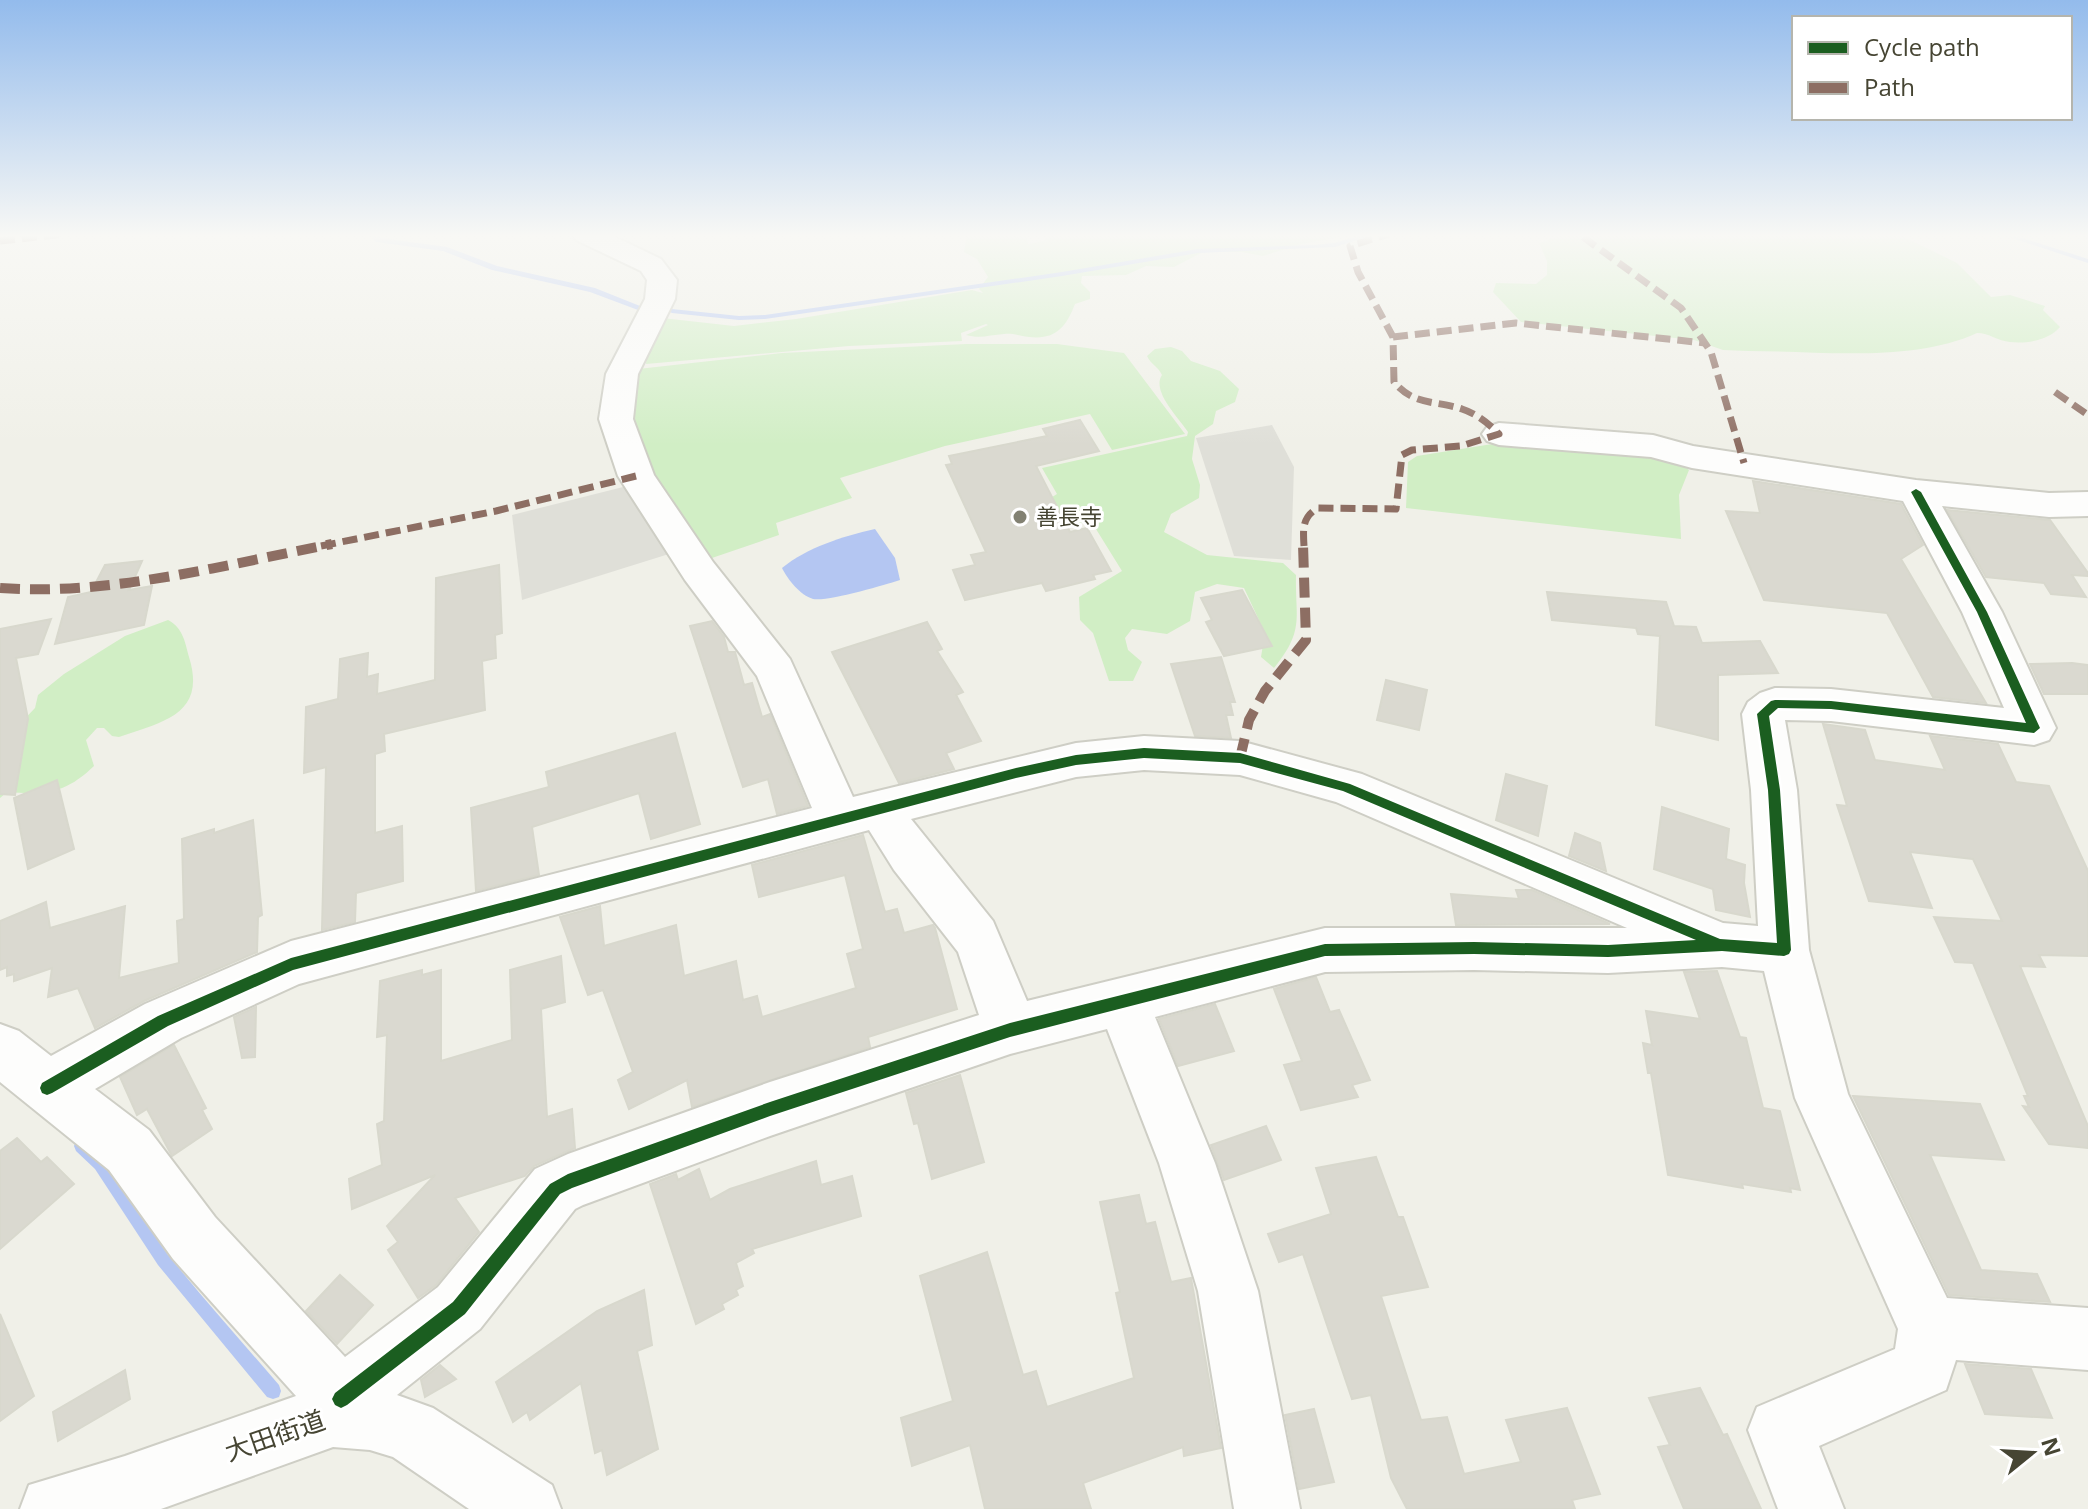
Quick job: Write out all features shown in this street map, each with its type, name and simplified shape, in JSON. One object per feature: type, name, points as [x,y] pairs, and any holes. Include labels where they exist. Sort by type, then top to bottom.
[{"type":"street","points":[[657,304],[622,374],[616,419],[636,476],[699,571],[775,670],[862,815],[895,838],[970,928],[994,980],[1010,1030]]},
{"type":"street","points":[[1499,434],[1653,446],[1692,457],[1916,492],[2049,505],[2088,504]]},
{"type":"street","points":[[1811,1509],[1780,1430],[1924,1368],[1929,1327],[1881,1230],[1822,1098],[1784,950],[1774,790],[1763,714],[1775,704],[1831,705],[2034,728],[1982,612],[1916,492]]},
{"type":"street","points":[[47,1088],[163,1021],[291,964],[1016,773],[1076,760],[1144,753],[1240,758],[1346,787],[1722,945]]},
{"type":"street","points":[[0,1049],[129,1150],[194,1238],[337,1407],[459,1308],[555,1189],[770,1109],[1010,1030],[1325,950],[1474,948],[1608,951],[1722,945],[1784,950]]},
{"type":"street","points":[[1122,1000],[1187,1163],[1228,1291],[1267,1509]]},
{"type":"street","points":[[1929,1327],[2088,1339]]},
{"type":"street","name":"大田街道","points":[[53,1509],[125,1489],[337,1407],[410,1431],[528,1509]]},
{"type":"green space","points":[[884,304],[1075,304],[1064,325],[1046,336],[966,335],[986,324],[961,333],[962,341],[849,346],[646,364],[647,344],[662,318],[734,326]]},
{"type":"green space","points":[[1505,304],[2040,304],[2045,306],[2043,310],[2060,327],[2044,338],[2030,342],[2006,341],[1977,333],[1924,348],[1835,353],[1723,350],[1694,340],[1521,322]]},
{"type":"green space","points":[[966,344],[1057,344],[1124,353],[1185,434],[1112,450],[1090,414],[945,446],[840,478],[852,498],[776,523],[779,535],[709,559],[660,486],[639,444],[633,424],[631,401],[638,369],[782,353]]},
{"type":"green space","points":[[1171,347],[1182,351],[1191,361],[1220,371],[1239,389],[1235,402],[1216,411],[1213,424],[1195,436],[1192,459],[1200,485],[1199,498],[1171,514],[1164,532],[1207,555],[1283,563],[1296,575],[1296,623],[1290,643],[1274,668],[1261,657],[1265,633],[1244,588],[1217,584],[1195,592],[1190,621],[1167,634],[1132,629],[1125,638],[1128,650],[1142,662],[1133,681],[1109,681],[1093,633],[1080,620],[1079,597],[1122,571],[1091,521],[1074,524],[1067,514],[1059,516],[1049,499],[1057,494],[1042,468],[1187,436],[1188,432],[1160,389],[1162,375],[1147,356],[1155,349]]},
{"type":"green space","points":[[1505,442],[1628,450],[1673,461],[1689,470],[1679,495],[1681,539],[1406,508],[1408,462],[1417,456]]},
{"type":"green space","points":[[168,620],[180,631],[189,657],[192,692],[186,704],[165,720],[119,737],[112,736],[104,728],[97,728],[86,740],[94,766],[74,782],[54,791],[7,792],[0,798],[0,745],[35,708],[38,695],[64,674],[125,636]]},
{"type":"shaded area","points":[[1272,425],[1294,467],[1291,560],[1234,556],[1196,438]]},
{"type":"shaded area","points":[[631,485],[672,553],[522,600],[512,515]]},
{"type":"water","points":[[875,529],[895,558],[900,580],[842,596],[813,599],[795,586],[782,568],[826,544]]},
{"type":"building","points":[[1080,420],[1099,451],[1036,466],[1070,532],[1087,528],[1111,571],[1093,575],[1095,579],[1046,591],[1042,583],[965,600],[953,570],[975,565],[971,555],[986,552],[946,465],[952,464],[949,456],[1047,436],[1043,429]]},
{"type":"building","points":[[1753,481],[1901,504],[1923,545],[1901,559],[1986,703],[1933,697],[1887,613],[1764,600],[1726,511],[1760,513]]},
{"type":"building","points":[[1947,510],[2050,520],[2088,573],[2088,576],[2072,575],[2086,597],[2051,594],[2044,583],[1986,577]]},
{"type":"building","points":[[142,561],[129,590],[152,586],[144,625],[55,644],[68,597],[91,592],[105,565]]},
{"type":"building","points":[[499,565],[502,633],[495,635],[496,658],[482,661],[485,710],[384,734],[385,751],[375,754],[375,833],[402,826],[403,881],[356,893],[355,922],[322,930],[326,767],[304,773],[306,707],[338,699],[340,659],[368,653],[367,677],[378,674],[377,694],[435,680],[436,578]]},
{"type":"building","points":[[1242,590],[1272,646],[1224,656],[1206,622],[1212,620],[1201,598]]},
{"type":"building","points":[[1547,592],[1666,602],[1674,626],[1696,627],[1702,643],[1760,641],[1778,673],[1718,675],[1718,740],[1656,725],[1660,636],[1638,634],[1636,628],[1552,620]]},
{"type":"building","points":[[51,619],[38,654],[16,658],[28,719],[15,795],[0,794],[0,629]]},
{"type":"building","points":[[712,621],[724,637],[728,652],[735,652],[744,685],[752,683],[762,717],[770,714],[808,806],[777,814],[768,779],[743,787],[690,626]]},
{"type":"building","points":[[927,622],[942,649],[937,651],[963,692],[956,695],[981,741],[946,753],[954,769],[899,783],[832,652]]},
{"type":"building","points":[[1221,657],[1235,702],[1230,702],[1233,715],[1226,715],[1231,738],[1195,736],[1171,664]]},
{"type":"building","points":[[2030,664],[2088,665],[2088,694],[2044,694]]},
{"type":"building","points":[[1386,680],[1427,690],[1419,730],[1377,720]]},
{"type":"building","points":[[1823,724],[1865,730],[1875,760],[1945,770],[1930,736],[1998,744],[2016,782],[2049,786],[2088,871],[2088,956],[2039,955],[2045,967],[2020,966],[2088,1126],[2088,1148],[2049,1144],[2023,1106],[2029,1107],[2024,1096],[2028,1096],[1973,963],[1955,962],[1934,917],[2002,921],[1973,859],[1910,852],[1932,908],[1869,901],[1837,805],[1847,806]]},
{"type":"building","points":[[675,733],[700,824],[651,839],[639,793],[532,827],[539,875],[476,891],[471,808],[549,787],[546,772]]},
{"type":"building","points":[[1506,774],[1547,786],[1538,836],[1496,820]]},
{"type":"building","points":[[57,780],[74,849],[28,869],[14,798]]},
{"type":"building","points":[[1662,807],[1729,829],[1726,859],[1745,865],[1744,883],[1750,917],[1716,910],[1713,889],[1654,869]]},
{"type":"building","points":[[253,820],[262,915],[258,917],[257,952],[144,1001],[95,1028],[78,988],[48,997],[52,968],[14,981],[14,974],[7,976],[7,967],[0,970],[0,921],[46,902],[50,928],[125,906],[119,978],[179,963],[177,921],[184,919],[182,839],[214,829],[214,833]]},
{"type":"building","points":[[1575,833],[1600,843],[1606,871],[1569,856]]},
{"type":"building","points":[[863,835],[885,912],[897,909],[904,933],[933,925],[935,928],[957,1009],[868,1037],[870,1047],[692,1107],[687,1080],[629,1109],[618,1080],[633,1072],[603,990],[588,995],[560,917],[600,906],[604,946],[676,925],[684,976],[736,961],[743,1000],[757,996],[762,1017],[856,988],[847,954],[863,949],[845,875],[759,897],[752,865]]},
{"type":"building","points":[[1516,890],[1532,890],[1610,924],[1456,925],[1451,894],[1519,899]]},
{"type":"building","points":[[561,956],[565,1002],[541,1009],[547,1117],[572,1109],[575,1148],[534,1166],[525,1176],[455,1198],[479,1232],[436,1285],[418,1298],[388,1250],[398,1242],[387,1226],[435,1175],[352,1209],[349,1179],[382,1165],[377,1124],[384,1121],[387,1035],[377,1037],[380,981],[422,970],[422,975],[441,970],[441,1061],[512,1040],[510,970]]},
{"type":"building","points":[[1717,971],[1740,1037],[1746,1038],[1763,1108],[1780,1111],[1800,1190],[1790,1188],[1791,1192],[1742,1184],[1743,1188],[1668,1175],[1643,1043],[1652,1045],[1646,1011],[1700,1019],[1684,972]]},
{"type":"building","points":[[1316,977],[1330,1012],[1339,1010],[1370,1080],[1352,1085],[1358,1097],[1301,1110],[1284,1065],[1302,1061],[1274,989]]},
{"type":"building","points":[[1215,1004],[1234,1051],[1178,1066],[1159,1019]]},
{"type":"building","points":[[256,1007],[255,1057],[242,1058],[234,1017]]},
{"type":"building","points":[[174,1045],[206,1108],[202,1110],[212,1129],[172,1156],[147,1109],[137,1115],[120,1077]]},
{"type":"building","points":[[960,1075],[984,1162],[932,1179],[918,1123],[914,1124],[906,1093]]},
{"type":"building","points":[[1853,1096],[1980,1104],[2004,1160],[1930,1155],[1981,1270],[2037,1274],[2050,1302],[1949,1295]]},
{"type":"building","points":[[1266,1126],[1281,1160],[1224,1180],[1211,1145]]},
{"type":"building","points":[[17,1138],[41,1162],[47,1157],[74,1184],[0,1249],[0,1151]]},
{"type":"building","points":[[1376,1157],[1398,1217],[1403,1217],[1428,1287],[1381,1296],[1421,1420],[1447,1417],[1464,1474],[1521,1462],[1506,1420],[1567,1408],[1600,1494],[1572,1500],[1575,1509],[1407,1509],[1391,1478],[1371,1395],[1352,1399],[1303,1254],[1279,1262],[1268,1234],[1331,1214],[1316,1168]]},
{"type":"building","points":[[816,1161],[821,1185],[852,1176],[861,1216],[752,1249],[754,1253],[736,1263],[743,1286],[736,1290],[738,1295],[722,1304],[724,1309],[696,1324],[650,1184],[676,1174],[678,1180],[699,1169],[710,1200],[730,1189]]},
{"type":"building","points":[[1139,1195],[1146,1224],[1155,1222],[1171,1282],[1191,1278],[1221,1448],[1184,1456],[1183,1447],[1083,1483],[1091,1509],[985,1509],[970,1445],[912,1466],[901,1418],[953,1401],[920,1276],[987,1252],[1023,1375],[1036,1371],[1047,1407],[1134,1378],[1116,1293],[1120,1292],[1100,1202]]},
{"type":"building","points":[[340,1275],[373,1305],[337,1344],[306,1311]]},
{"type":"building","points":[[644,1290],[652,1345],[637,1351],[658,1449],[607,1475],[602,1450],[595,1453],[581,1383],[530,1420],[527,1412],[513,1422],[496,1382],[597,1311]]},
{"type":"building","points":[[0,1314],[34,1396],[0,1421]]},
{"type":"building","points":[[1965,1364],[2031,1369],[2052,1418],[1985,1414]]},
{"type":"building","points":[[440,1365],[456,1379],[425,1397],[421,1380]]},
{"type":"building","points":[[125,1370],[130,1399],[58,1441],[53,1412]]},
{"type":"building","points":[[1700,1388],[1723,1435],[1727,1434],[1761,1509],[1684,1509],[1658,1447],[1670,1445],[1649,1398]]},
{"type":"building","points":[[1314,1409],[1334,1482],[1299,1489],[1285,1415]]},
{"type":"waterway","points":[[631,304],[641,308]]},
{"type":"waterway","points":[[672,311],[739,318],[852,304]]},
{"type":"waterway","points":[[81,1146],[100,1164],[163,1260],[273,1391]]},
{"type":"marked path","points":[[1240,758],[1249,720],[1265,691],[1306,640],[1303,527],[1308,514],[1318,508],[1396,509],[1402,455],[1412,450],[1461,446],[1499,434],[1473,413],[1418,401],[1402,391],[1394,382],[1393,337],[1375,304]]},
{"type":"marked path","points":[[1676,304],[1711,352],[1744,463]]},
{"type":"marked path","points":[[1393,337],[1516,323],[1705,343]]},
{"type":"marked path","points":[[2055,392],[2088,415]]},
{"type":"marked path","points":[[0,588],[62,590],[164,576],[449,522],[636,476]]},
{"type":"cycle path","points":[[341,1399],[459,1308],[555,1189],[770,1109],[1010,1030],[1325,950],[1474,948],[1608,951],[1722,945],[1784,950],[1774,790],[1763,714],[1775,704],[1831,705],[2034,728],[1982,612],[1916,492]]},
{"type":"cycle path","points":[[47,1088],[163,1021],[291,964],[1016,773],[1076,760],[1144,753],[1240,758],[1346,787],[1715,942]]},
{"type":"place","name":"善長寺","points":[[1020,517]]}]
